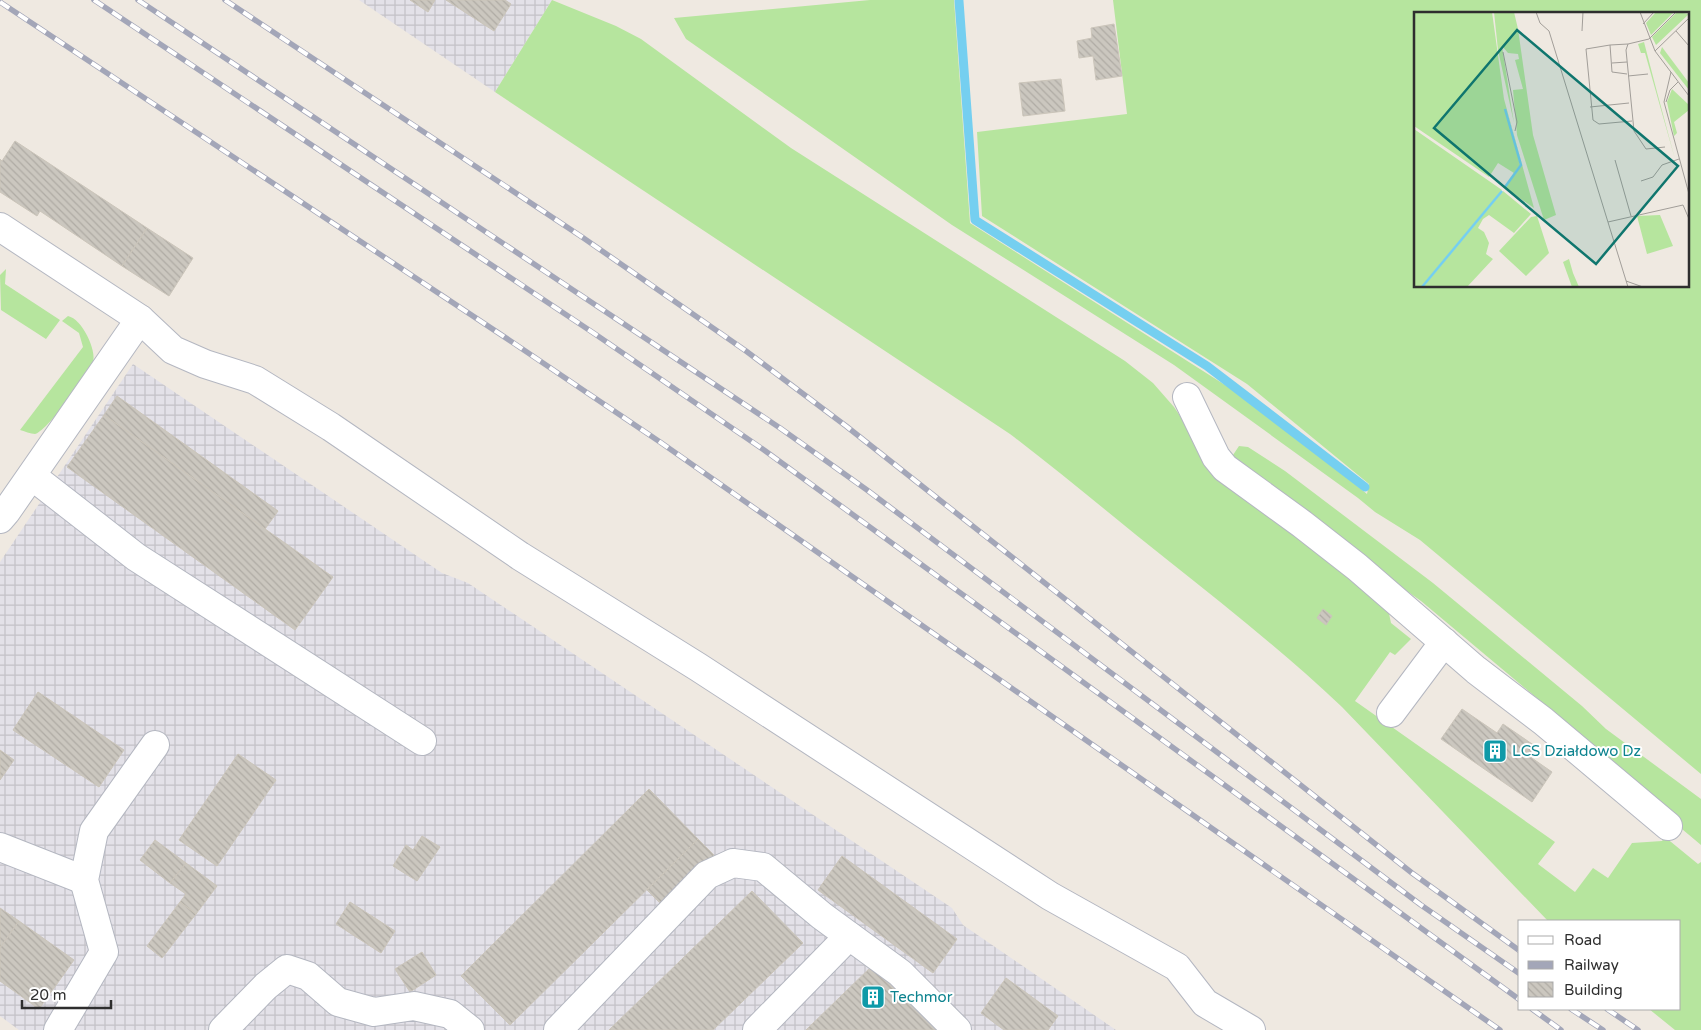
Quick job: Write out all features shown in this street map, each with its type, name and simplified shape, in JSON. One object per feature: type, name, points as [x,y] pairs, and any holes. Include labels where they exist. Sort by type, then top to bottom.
[{"type":"street","points":[[0,227],[140,319],[173,350],[205,364],[255,380],[339,433],[520,556],[698,667],[1050,896],[1176,967],[1205,1003],[1251,1030]]},
{"type":"street","points":[[0,519],[32,476],[140,319]]},
{"type":"street","points":[[1186,397],[1216,457],[1225,468],[1358,567],[1476,670],[1543,721],[1668,826]]},
{"type":"street","points":[[32,476],[136,557],[422,741]]},
{"type":"street","points":[[1392,713],[1444,642]]},
{"type":"street","points":[[58,1030],[104,952],[84,880],[94,832],[155,745]]},
{"type":"street","points":[[0,847],[84,880]]},
{"type":"street","points":[[558,1030],[707,875],[733,863],[763,867],[822,916],[900,973],[957,1030]]},
{"type":"street","points":[[756,1030],[849,936]]},
{"type":"street","points":[[223,1030],[266,986],[288,969],[308,976],[338,1002],[374,1012],[414,1006],[450,1014],[470,1030]]},
{"type":"shaded area","points":[[359,0],[552,0],[495,92]]},
{"type":"shaded area","points":[[133,364],[442,573],[468,583],[952,908],[963,925],[1116,1030],[19,1030],[0,1016],[0,562]]},
{"type":"green space","points":[[552,0],[616,26],[641,39],[791,148],[1125,361],[1153,383],[1174,407],[1224,481],[1293,531],[1388,609],[1391,623],[1411,639],[1395,655],[1390,652],[1355,701],[1555,842],[1538,864],[1575,892],[1593,868],[1608,878],[1632,843],[1662,841],[1665,837],[1698,864],[1701,862],[1701,1030],[1675,1030],[1650,1010],[1681,1010],[1681,920],[1547,920],[1342,707],[1236,615],[1010,434],[495,92]]},
{"type":"green space","points":[[870,0],[954,0],[970,223],[1266,411],[1367,494],[1369,484],[1247,384],[982,216],[977,132],[1127,114],[1113,0],[1701,0],[1701,774],[1420,540],[1375,512],[1174,365],[952,225],[686,39],[674,18]]},
{"type":"green space","points":[[6,269],[5,284],[60,320],[46,339],[1,310],[0,275]]},
{"type":"green space","points":[[68,316],[78,323],[91,343],[94,357],[93,363],[84,379],[48,424],[35,434],[20,430],[83,347],[79,333],[62,321]]},
{"type":"green space","points":[[1239,446],[1248,447],[1285,471],[1433,583],[1582,706],[1606,729],[1701,799],[1701,845],[1676,824],[1680,818],[1421,601],[1377,570],[1231,458]]},
{"type":"building","points":[[410,0],[435,0],[428,12]]},
{"type":"building","points":[[446,0],[505,0],[511,4],[494,31]]},
{"type":"building","points":[[1114,24],[1122,76],[1096,80],[1093,56],[1079,58],[1077,41],[1092,38],[1091,28]]},
{"type":"building","points":[[1061,79],[1065,111],[1023,116],[1019,83]]},
{"type":"building","points":[[15,141],[147,228],[122,266],[40,211],[37,216],[0,192],[0,159],[2,161]]},
{"type":"building","points":[[147,228],[193,258],[169,296],[122,266]]},
{"type":"building","points":[[117,396],[278,511],[265,529],[104,415]]},
{"type":"building","points":[[104,415],[333,577],[295,630],[67,467]]},
{"type":"building","points":[[1323,609],[1332,616],[1326,625],[1317,618]]},
{"type":"building","points":[[38,692],[124,750],[99,787],[13,730]]},
{"type":"building","name":"LCS Działdowo Dz","points":[[1462,709],[1497,733],[1503,724],[1535,746],[1529,756],[1552,772],[1532,802],[1441,739]]},
{"type":"building","points":[[0,750],[14,760],[0,780]]},
{"type":"building","points":[[238,754],[276,780],[217,866],[179,840]]},
{"type":"building","points":[[649,789],[698,839],[510,1025],[461,976]]},
{"type":"building","points":[[422,836],[440,847],[417,881],[393,866],[406,845],[413,850]]},
{"type":"building","points":[[698,839],[714,855],[663,906],[647,890]]},
{"type":"building","points":[[155,840],[186,863],[170,883],[140,860]]},
{"type":"building","points":[[842,856],[957,939],[933,973],[818,890]]},
{"type":"building","points":[[186,863],[217,886],[196,914],[180,902],[186,894],[170,883]]},
{"type":"building","points":[[752,891],[803,943],[713,1030],[609,1030]]},
{"type":"building","points":[[180,902],[196,914],[162,958],[147,946]]},
{"type":"building","points":[[350,902],[395,931],[381,953],[336,924]]},
{"type":"building","points":[[0,908],[19,921],[0,948]]},
{"type":"building","points":[[19,921],[74,960],[39,1009],[0,981],[0,948]]},
{"type":"building","points":[[422,952],[436,975],[410,992],[395,969]]},
{"type":"building","name":"Techmor","points":[[874,964],[937,1030],[806,1030]]},
{"type":"building","points":[[1006,978],[1058,1016],[1048,1030],[1004,1030],[981,1013]]},
{"type":"waterway","points":[[959,1],[975,220],[1207,366],[1365,487]]},
{"type":"railway","points":[[94,0],[595,334],[764,450],[1518,999]]},
{"type":"railway","points":[[138,0],[780,428],[867,490],[1421,905],[1518,973]]},
{"type":"railway","points":[[225,0],[582,237],[746,351],[846,426],[1412,873],[1518,950]]},
{"type":"railway","points":[[0,2],[660,442],[1500,1030]]},
{"type":"railway","points":[[1533,1010],[1561,1030]]},
{"type":"railway","points":[[1573,1010],[1603,1030]]},
{"type":"railway","points":[[1608,1010],[1638,1030]]},
{"type":"place","name":"LCS Działdowo Dz","points":[[1495,751]]},
{"type":"place","name":"Techmor","points":[[873,997]]}]
